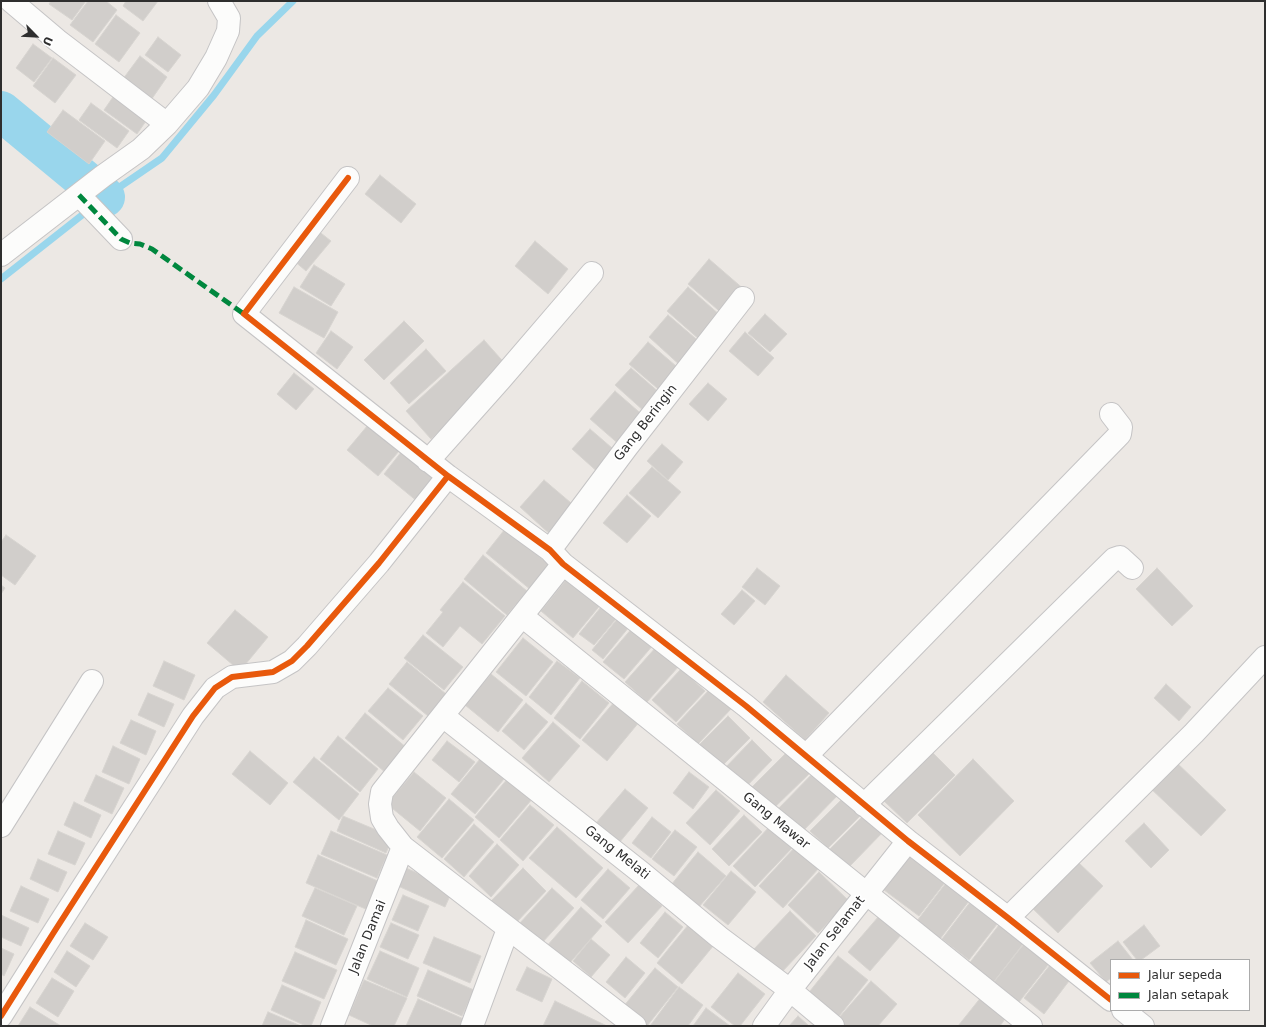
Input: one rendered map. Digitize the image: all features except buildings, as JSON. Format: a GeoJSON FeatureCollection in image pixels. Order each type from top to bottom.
{"type":"FeatureCollection","features":[{"type":"Feature","properties":{"kind":"street"},"geometry":{"type":"LineString","coordinates":[[11,1],[57,40],[167,124]]}},
{"type":"Feature","properties":{"kind":"street"},"geometry":{"type":"LineString","coordinates":[[1,255],[83,196],[103,176],[141,148],[167,124],[198,88],[216,58],[228,31],[229,18],[219,1]]}},
{"type":"Feature","properties":{"kind":"street"},"geometry":{"type":"LineString","coordinates":[[348,178],[244,314],[428,461],[556,557],[740,701],[908,841],[1110,999]]}},
{"type":"Feature","properties":{"kind":"street"},"geometry":{"type":"LineString","coordinates":[[83,196],[121,239]]}},
{"type":"Feature","properties":{"kind":"street"},"geometry":{"type":"LineString","coordinates":[[428,461],[501,380],[592,273]]}},
{"type":"Feature","properties":{"kind":"street","name":"Gang Beringin"},"geometry":{"type":"LineString","coordinates":[[634,1026],[403,847],[382,818],[380,804],[382,792],[522,616],[556,557],[627,447],[743,298]]}},
{"type":"Feature","properties":{"kind":"street"},"geometry":{"type":"LineString","coordinates":[[806,756],[1120,434],[1121,427],[1111,414]]}},
{"type":"Feature","properties":{"kind":"street"},"geometry":{"type":"LineString","coordinates":[[1,1016],[193,716],[215,688],[232,678],[273,672],[292,661],[307,646],[379,563],[448,476]]}},
{"type":"Feature","properties":{"kind":"street"},"geometry":{"type":"LineString","coordinates":[[864,805],[1114,558],[1120,557],[1132,568]]}},
{"type":"Feature","properties":{"kind":"street","name":"Gang Mawar"},"geometry":{"type":"LineString","coordinates":[[522,616],[1031,1026]]}},
{"type":"Feature","properties":{"kind":"street"},"geometry":{"type":"LineString","coordinates":[[1008,918],[1194,733],[1265,657]]}},
{"type":"Feature","properties":{"kind":"street"},"geometry":{"type":"LineString","coordinates":[[1,826],[92,681]]}},
{"type":"Feature","properties":{"kind":"street","name":"Gang Melati"},"geometry":{"type":"LineString","coordinates":[[443,716],[643,874],[719,937],[790,990],[833,1026]]}},
{"type":"Feature","properties":{"kind":"street","name":"Jalan Selamat"},"geometry":{"type":"LineString","coordinates":[[764,1026],[790,990],[908,841]]}},
{"type":"Feature","properties":{"kind":"street","name":"Jalan Damai"},"geometry":{"type":"LineString","coordinates":[[333,1026],[403,847]]}},
{"type":"Feature","properties":{"kind":"street"},"geometry":{"type":"LineString","coordinates":[[472,1026],[508,929]]}},
{"type":"Feature","properties":{"kind":"street"},"geometry":{"type":"LineString","coordinates":[[1124,1011],[1143,1026]]}},
{"type":"Feature","properties":{"kind":"waterway"},"geometry":{"type":"LineString","coordinates":[[1,279],[105,197],[162,158],[214,95],[257,36],[293,1]]}},
{"type":"Feature","properties":{"kind":"waterway"},"geometry":{"type":"LineString","coordinates":[[1,111],[105,197]]}},
{"type":"Feature","properties":{"kind":"marked path"},"geometry":{"type":"LineString","coordinates":[[79,195],[121,239],[152,249],[244,314]]}},
{"type":"Feature","properties":{"kind":"cycle path"},"geometry":{"type":"LineString","coordinates":[[348,178],[244,314],[448,476],[550,550],[563,564],[746,706],[908,841],[1110,999]]}},
{"type":"Feature","properties":{"kind":"cycle path"},"geometry":{"type":"LineString","coordinates":[[1,1016],[193,716],[215,688],[232,677],[273,672],[292,661],[307,646],[379,563],[448,476]]}}]}
